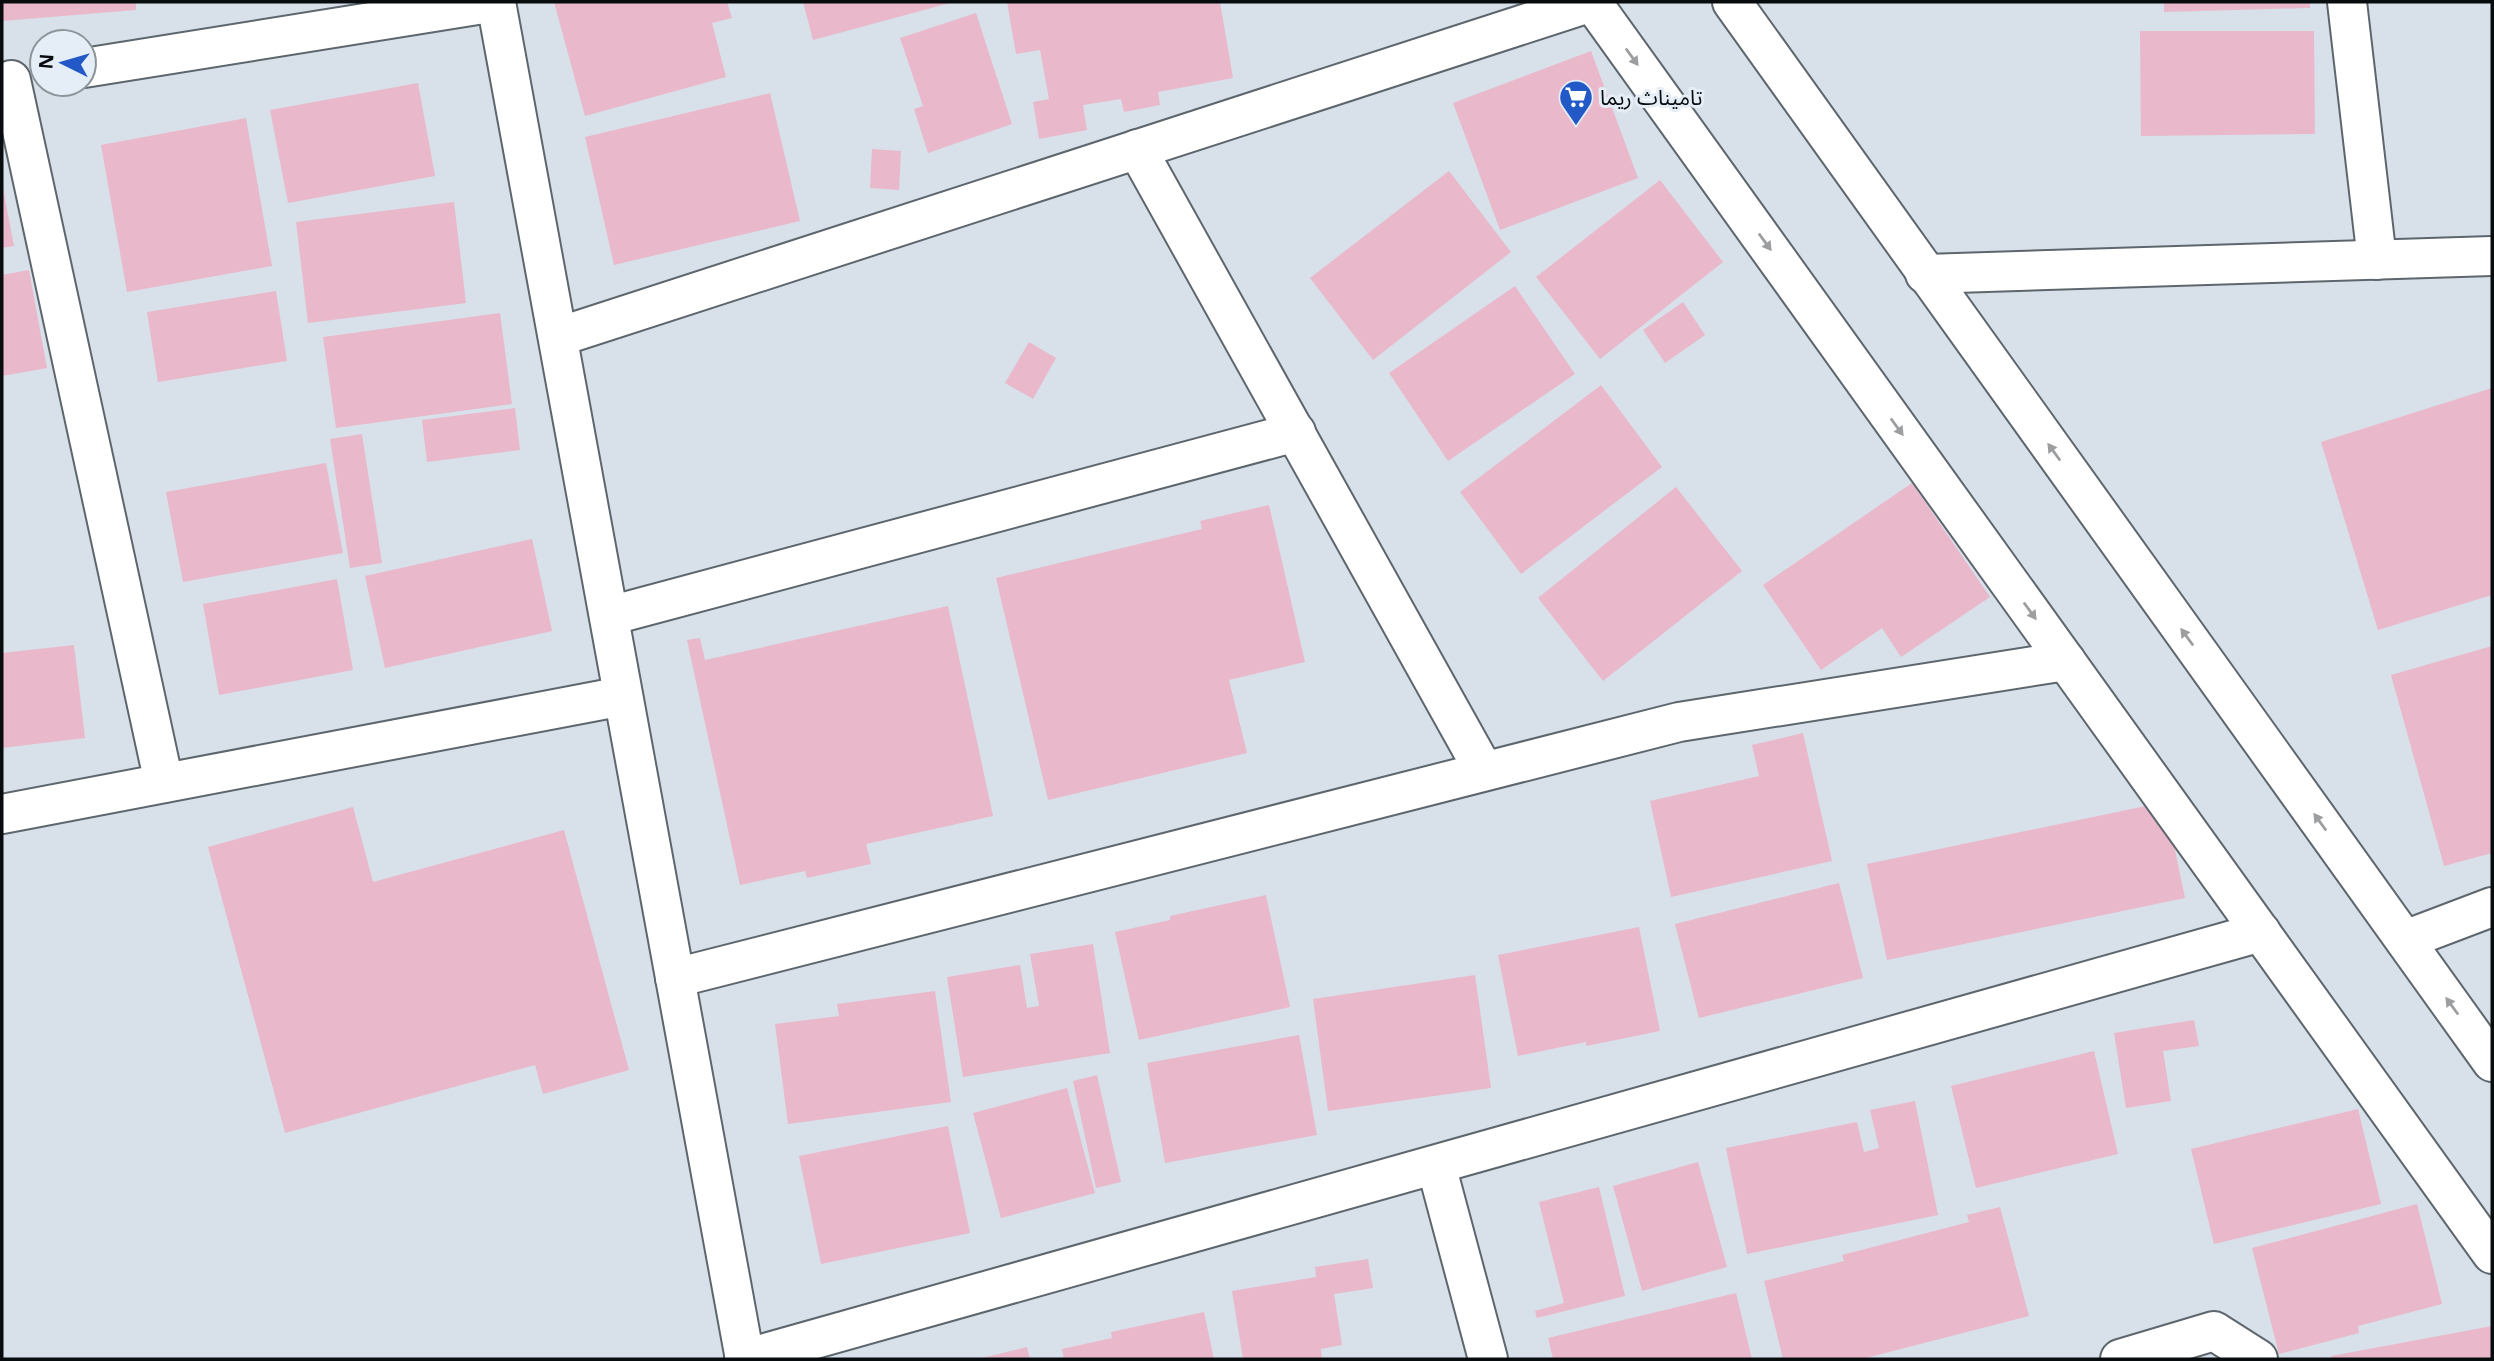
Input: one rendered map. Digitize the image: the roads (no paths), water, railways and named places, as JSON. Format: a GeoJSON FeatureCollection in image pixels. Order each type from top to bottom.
{"type":"FeatureCollection","features":[{"type":"Feature","properties":{"kind":"street"},"geometry":{"type":"LineString","coordinates":[[98,66],[496,2],[744,1359],[2261,932]]}},
{"type":"Feature","properties":{"kind":"street"},"geometry":{"type":"LineString","coordinates":[[558,337],[1592,2],[2492,1254]]}},
{"type":"Feature","properties":{"kind":"street"},"geometry":{"type":"LineString","coordinates":[[1732,2],[2492,1062]]}},
{"type":"Feature","properties":{"kind":"street"},"geometry":{"type":"LineString","coordinates":[[2347,2],[2377,260]]}},
{"type":"Feature","properties":{"kind":"street"},"geometry":{"type":"LineString","coordinates":[[18,79],[164,783]]}},
{"type":"Feature","properties":{"kind":"street"},"geometry":{"type":"LineString","coordinates":[[1137,149],[1484,771]]}},
{"type":"Feature","properties":{"kind":"street"},"geometry":{"type":"LineString","coordinates":[[1925,274],[2492,256]]}},
{"type":"Feature","properties":{"kind":"street"},"geometry":{"type":"LineString","coordinates":[[609,616],[1296,432]]}},
{"type":"Feature","properties":{"kind":"street"},"geometry":{"type":"LineString","coordinates":[[675,978],[1679,722],[2066,661]]}},
{"type":"Feature","properties":{"kind":"street"},"geometry":{"type":"LineString","coordinates":[[2,814],[623,696]]}},
{"type":"Feature","properties":{"kind":"street"},"geometry":{"type":"LineString","coordinates":[[2405,940],[2492,906]]}},
{"type":"Feature","properties":{"kind":"street"},"geometry":{"type":"LineString","coordinates":[[1436,1165],[1488,1359]]}},
{"type":"Feature","properties":{"kind":"street"},"geometry":{"type":"LineString","coordinates":[[2120,1359],[2214,1331],[2258,1359]]}},
{"type":"Feature","properties":{"kind":"place","name":"تاميناث ريما"},"geometry":{"type":"Point","coordinates":[1576,127]}}]}
